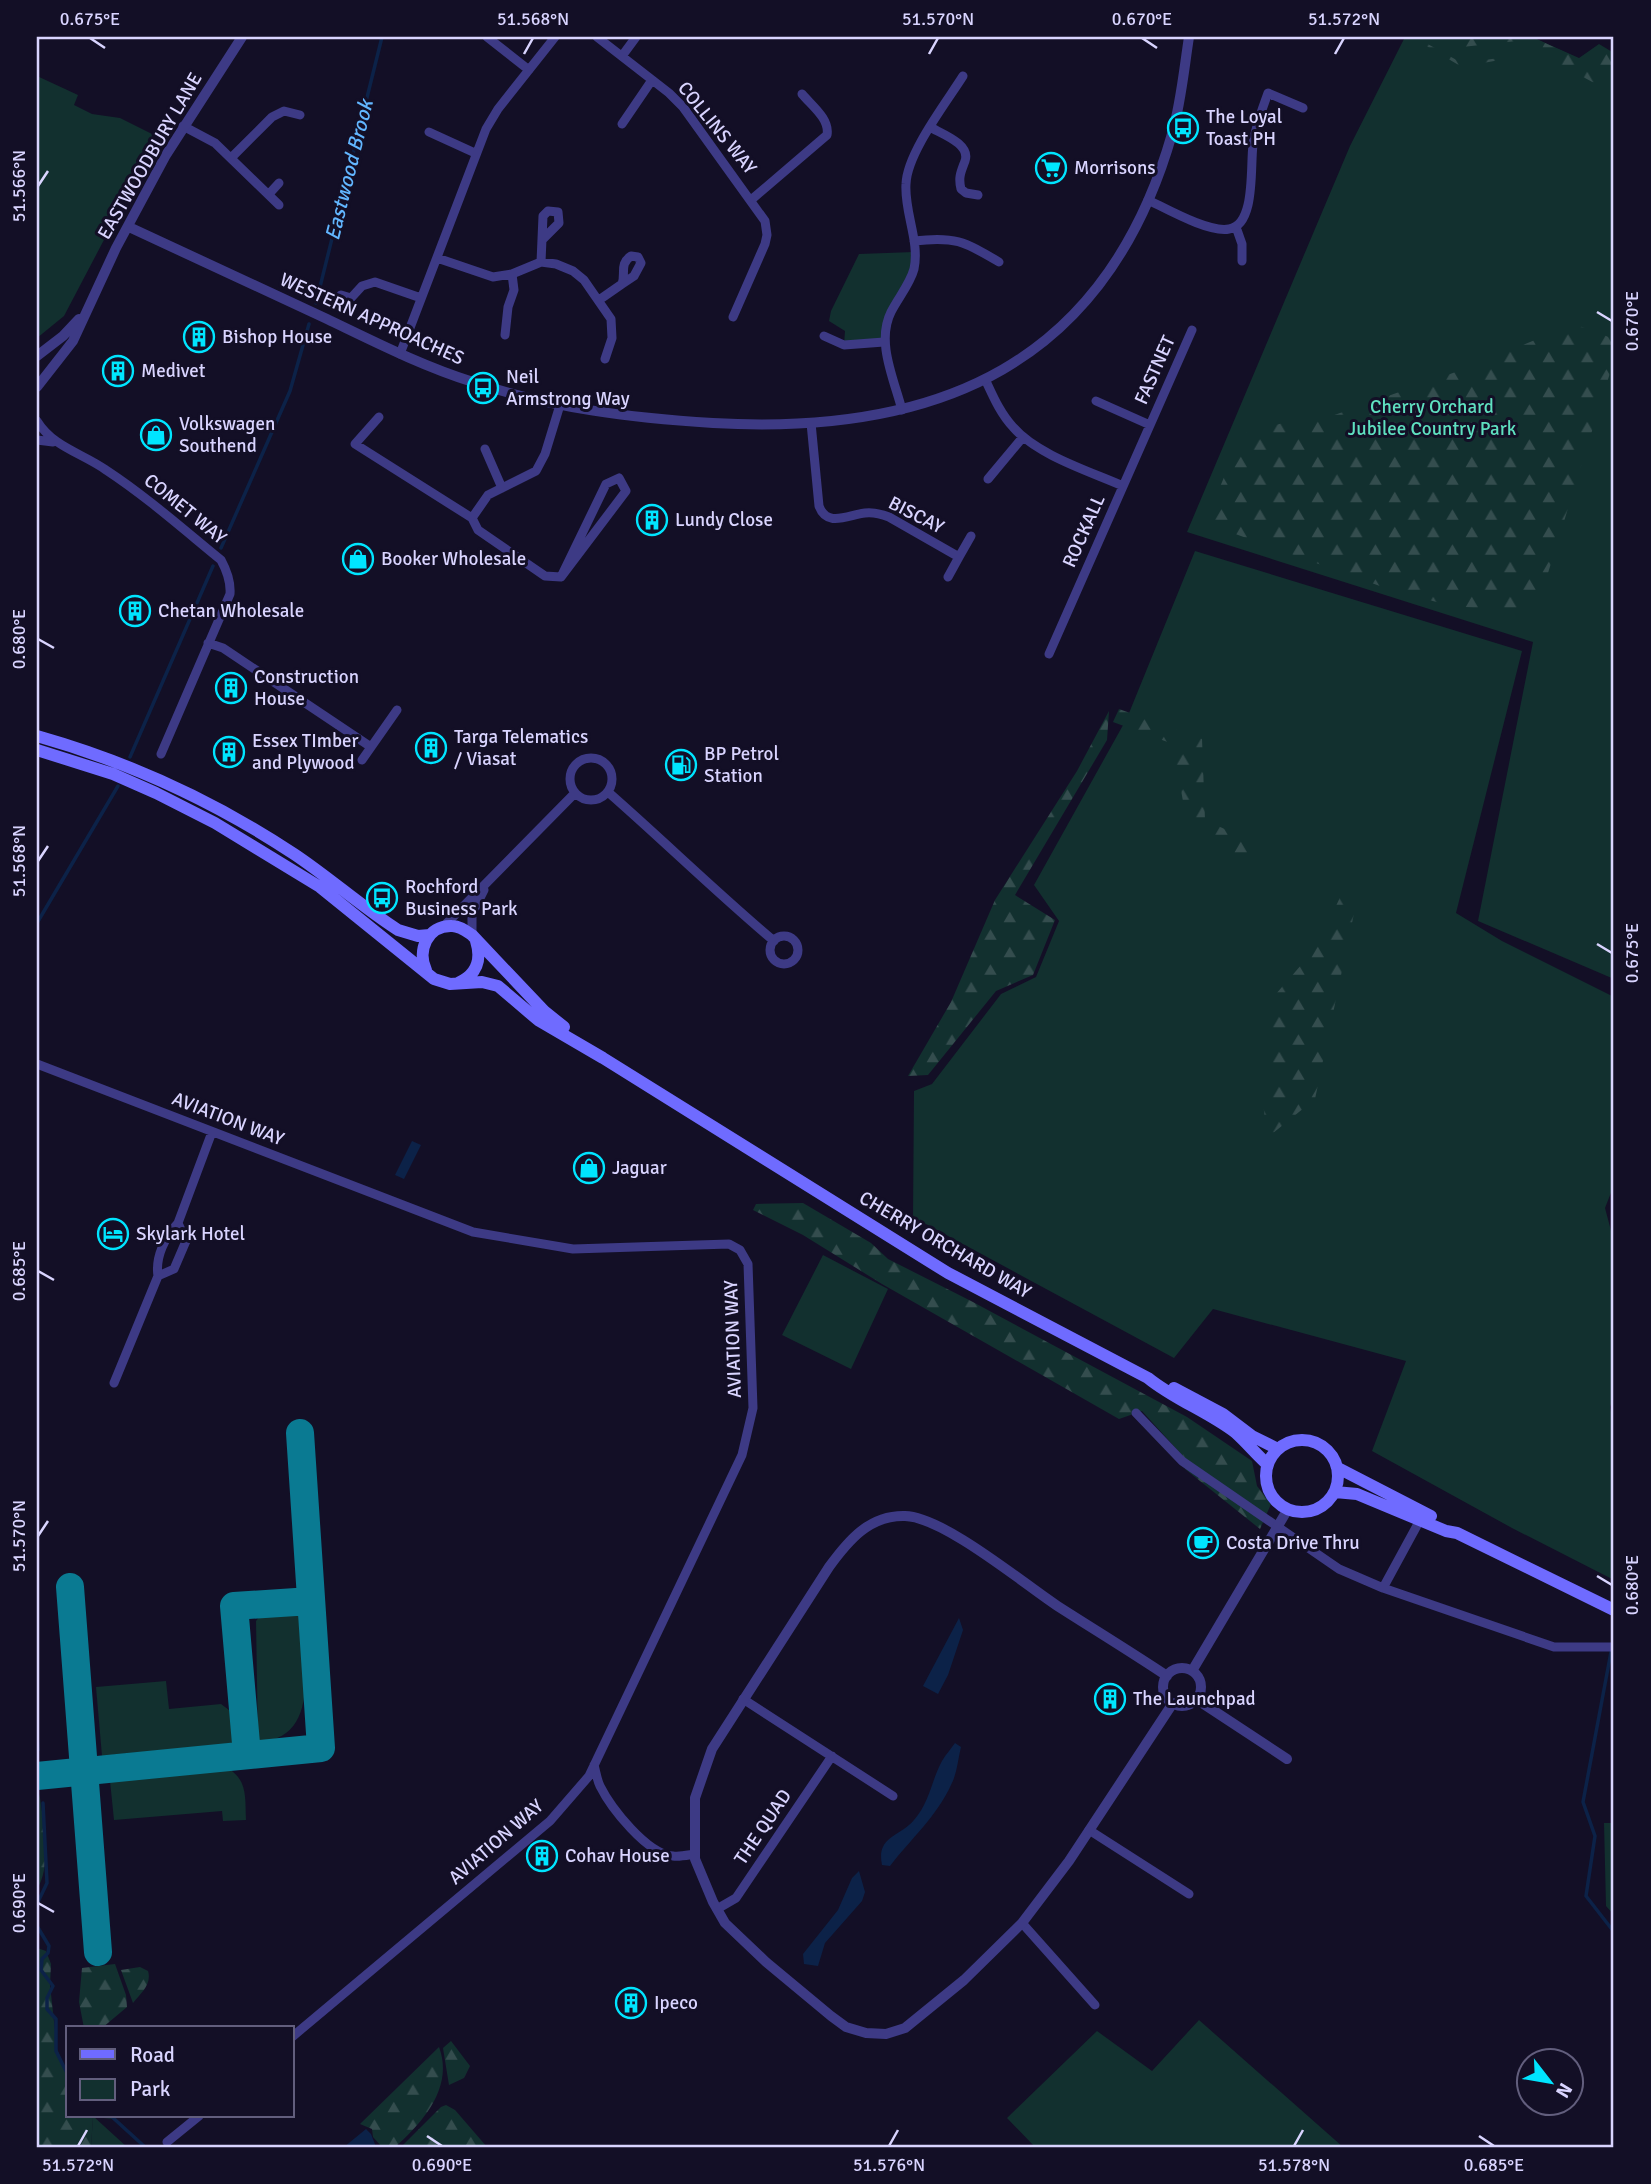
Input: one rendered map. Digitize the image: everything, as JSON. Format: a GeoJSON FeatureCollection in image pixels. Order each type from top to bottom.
{"type":"FeatureCollection","features":[{"type":"Feature","properties":{"kind":"main road"},"geometry":{"type":"LineString","coordinates":[[37,737],[107,758],[178,788],[227,813],[283,847],[398,930],[418,936],[430,935]]}},
{"type":"Feature","properties":{"kind":"main road","name":"CHERRY ORCHARD WAY"},"geometry":{"type":"LineString","coordinates":[[37,750],[113,774],[215,823],[320,887],[441,983],[482,982],[498,986],[538,1020],[948,1273],[1148,1378],[1161,1389],[1236,1434],[1267,1464]]}},
{"type":"Feature","properties":{"kind":"main road"},"geometry":{"type":"LineString","coordinates":[[428,973],[422,956],[425,941],[443,927],[460,927],[474,938],[480,952],[478,964],[469,978],[458,983]]}},
{"type":"Feature","properties":{"kind":"main road","name":"CHERRY ORCHARD WAY"},"geometry":{"type":"LineString","coordinates":[[474,938],[544,1011],[603,1058]]}},
{"type":"Feature","properties":{"kind":"main road"},"geometry":{"type":"LineString","coordinates":[[1148,1378],[1164,1383],[1223,1414],[1252,1436],[1278,1449]]}},
{"type":"Feature","properties":{"kind":"main road"},"geometry":{"type":"LineString","coordinates":[[1304,1439],[1326,1448],[1334,1457],[1338,1468],[1335,1492],[1328,1502],[1318,1509],[1306,1512],[1288,1509],[1273,1499],[1267,1488],[1267,1464],[1278,1449],[1293,1440],[1304,1439]]}},
{"type":"Feature","properties":{"kind":"main road"},"geometry":{"type":"LineString","coordinates":[[1338,1468],[1449,1525],[1457,1533]]}},
{"type":"Feature","properties":{"kind":"main road"},"geometry":{"type":"LineString","coordinates":[[1335,1492],[1357,1494],[1457,1533],[1614,1610]]}},
{"type":"Feature","properties":{"kind":"street","name":"EASTWOODBURY LANE"},"geometry":{"type":"LineString","coordinates":[[37,387],[73,341],[129,227],[183,127],[242,37]]}},
{"type":"Feature","properties":{"kind":"street"},"geometry":{"type":"LineString","coordinates":[[487,37],[529,70]]}},
{"type":"Feature","properties":{"kind":"street"},"geometry":{"type":"LineString","coordinates":[[400,354],[475,153],[491,118],[555,37]]}},
{"type":"Feature","properties":{"kind":"street","name":"COLLINS WAY"},"geometry":{"type":"LineString","coordinates":[[597,37],[683,107],[765,221],[766,235],[733,317]]}},
{"type":"Feature","properties":{"kind":"street"},"geometry":{"type":"LineString","coordinates":[[622,56],[636,37]]}},
{"type":"Feature","properties":{"kind":"street","name":"WESTERN APPROACHES"},"geometry":{"type":"LineString","coordinates":[[129,227],[400,354],[472,382],[560,405],[631,418],[732,424],[811,423],[867,418],[952,394],[985,379],[1046,342],[1074,314],[1112,266],[1148,200],[1173,130],[1189,37]]}},
{"type":"Feature","properties":{"kind":"street"},"geometry":{"type":"LineString","coordinates":[[902,410],[884,342],[887,321],[914,270],[914,241],[906,184],[912,160],[963,76]]}},
{"type":"Feature","properties":{"kind":"street","name":"COLLINS WAY"},"geometry":{"type":"LineString","coordinates":[[622,124],[652,80]]}},
{"type":"Feature","properties":{"kind":"street"},"geometry":{"type":"LineString","coordinates":[[1148,200],[1210,226],[1228,230],[1236,227],[1245,218],[1253,146],[1268,93],[1303,108]]}},
{"type":"Feature","properties":{"kind":"street","name":"COLLINS WAY"},"geometry":{"type":"LineString","coordinates":[[751,200],[827,135],[828,127],[825,121],[802,94]]}},
{"type":"Feature","properties":{"kind":"street"},"geometry":{"type":"LineString","coordinates":[[232,157],[272,117],[284,111],[300,115]]}},
{"type":"Feature","properties":{"kind":"street"},"geometry":{"type":"LineString","coordinates":[[183,127],[215,143],[279,205]]}},
{"type":"Feature","properties":{"kind":"street"},"geometry":{"type":"LineString","coordinates":[[930,127],[966,151],[966,158],[959,173],[961,189],[978,195]]}},
{"type":"Feature","properties":{"kind":"street"},"geometry":{"type":"LineString","coordinates":[[429,132],[475,153]]}},
{"type":"Feature","properties":{"kind":"street"},"geometry":{"type":"LineString","coordinates":[[269,194],[279,183]]}},
{"type":"Feature","properties":{"kind":"street"},"geometry":{"type":"LineString","coordinates":[[1236,227],[1242,244],[1242,261]]}},
{"type":"Feature","properties":{"kind":"street"},"geometry":{"type":"LineString","coordinates":[[914,241],[947,238],[959,241],[999,262]]}},
{"type":"Feature","properties":{"kind":"street"},"geometry":{"type":"LineString","coordinates":[[541,262],[542,240]]}},
{"type":"Feature","properties":{"kind":"street"},"geometry":{"type":"LineString","coordinates":[[437,258],[486,276],[512,274],[541,262],[556,264],[573,271],[584,280],[599,300],[613,326],[605,359]]}},
{"type":"Feature","properties":{"kind":"street"},"geometry":{"type":"LineString","coordinates":[[505,335],[508,307],[514,290],[512,274]]}},
{"type":"Feature","properties":{"kind":"street"},"geometry":{"type":"LineString","coordinates":[[341,295],[351,298],[362,286],[375,282],[421,298]]}},
{"type":"Feature","properties":{"kind":"street"},"geometry":{"type":"LineString","coordinates":[[599,300],[622,284]]}},
{"type":"Feature","properties":{"kind":"street","name":"EASTWOODBURY LANE"},"geometry":{"type":"LineString","coordinates":[[37,356],[74,325],[94,296]]}},
{"type":"Feature","properties":{"kind":"street","name":"FASTNET"},"geometry":{"type":"LineString","coordinates":[[1123,486],[1192,330]]}},
{"type":"Feature","properties":{"kind":"street"},"geometry":{"type":"LineString","coordinates":[[824,336],[844,345],[884,342]]}},
{"type":"Feature","properties":{"kind":"street","name":"ROCKALL"},"geometry":{"type":"LineString","coordinates":[[985,379],[1006,419],[1023,436],[1047,452],[1123,486],[1049,654]]}},
{"type":"Feature","properties":{"kind":"street","name":"FASTNET"},"geometry":{"type":"LineString","coordinates":[[1096,401],[1150,425]]}},
{"type":"Feature","properties":{"kind":"street"},"geometry":{"type":"LineString","coordinates":[[472,518],[488,495],[531,475],[542,463],[560,405]]}},
{"type":"Feature","properties":{"kind":"street"},"geometry":{"type":"LineString","coordinates":[[379,417],[355,444],[472,518],[478,530],[545,576],[561,577]]}},
{"type":"Feature","properties":{"kind":"street","name":"COMET WAY"},"geometry":{"type":"LineString","coordinates":[[37,421],[55,442],[105,469],[212,553],[220,560],[230,585],[230,594],[161,754]]}},
{"type":"Feature","properties":{"kind":"street","name":"BISCAY"},"geometry":{"type":"LineString","coordinates":[[811,423],[818,497],[823,515],[831,519],[868,512],[878,513],[959,557]]}},
{"type":"Feature","properties":{"kind":"street"},"geometry":{"type":"LineString","coordinates":[[988,479],[1023,436]]}},
{"type":"Feature","properties":{"kind":"street","name":"COMET WAY"},"geometry":{"type":"LineString","coordinates":[[37,440],[55,442]]}},
{"type":"Feature","properties":{"kind":"street"},"geometry":{"type":"LineString","coordinates":[[485,449],[502,488]]}},
{"type":"Feature","properties":{"kind":"street"},"geometry":{"type":"LineString","coordinates":[[619,478],[626,491],[561,577],[606,484],[619,478]]}},
{"type":"Feature","properties":{"kind":"street","name":"BISCAY"},"geometry":{"type":"LineString","coordinates":[[948,578],[971,536]]}},
{"type":"Feature","properties":{"kind":"street"},"geometry":{"type":"LineString","coordinates":[[208,643],[223,648],[371,747]]}},
{"type":"Feature","properties":{"kind":"street"},"geometry":{"type":"LineString","coordinates":[[362,760],[397,710]]}},
{"type":"Feature","properties":{"kind":"street"},"geometry":{"type":"LineString","coordinates":[[589,758],[601,760],[610,769],[612,780],[604,796],[586,800],[575,793],[571,774],[577,763],[589,758]]}},
{"type":"Feature","properties":{"kind":"street"},"geometry":{"type":"LineString","coordinates":[[608,792],[713,890],[774,941]]}},
{"type":"Feature","properties":{"kind":"street"},"geometry":{"type":"LineString","coordinates":[[443,927],[575,793]]}},
{"type":"Feature","properties":{"kind":"street"},"geometry":{"type":"LineString","coordinates":[[474,938],[472,914],[488,882]]}},
{"type":"Feature","properties":{"kind":"street","name":"AVIATION WAY"},"geometry":{"type":"LineString","coordinates":[[37,1064],[473,1232],[573,1249],[729,1244],[740,1250],[748,1264],[753,1408],[742,1455],[589,1776],[550,1821],[294,2035]]}},
{"type":"Feature","properties":{"kind":"street"},"geometry":{"type":"LineString","coordinates":[[114,1383],[158,1276],[156,1264],[169,1233],[178,1223],[212,1132]]}},
{"type":"Feature","properties":{"kind":"street"},"geometry":{"type":"LineString","coordinates":[[158,1276],[174,1269],[186,1241],[178,1223]]}},
{"type":"Feature","properties":{"kind":"street"},"geometry":{"type":"LineString","coordinates":[[1136,1413],[1182,1461],[1339,1569],[1383,1588],[1554,1647],[1614,1647]]}},
{"type":"Feature","properties":{"kind":"street"},"geometry":{"type":"LineString","coordinates":[[1192,1671],[1288,1509]]}},
{"type":"Feature","properties":{"kind":"street"},"geometry":{"type":"LineString","coordinates":[[1167,1676],[950,1532],[921,1519],[906,1516],[875,1522],[845,1544],[712,1749],[695,1798],[695,1854],[702,1878],[725,1923],[831,2016],[846,2026],[866,2033],[886,2034],[905,2028],[917,2021],[964,1980],[1022,1923],[1069,1861],[1173,1703]]}},
{"type":"Feature","properties":{"kind":"street"},"geometry":{"type":"LineString","coordinates":[[1383,1588],[1420,1520]]}},
{"type":"Feature","properties":{"kind":"street"},"geometry":{"type":"LineString","coordinates":[[1181,1668],[1192,1671],[1197,1675],[1201,1687],[1196,1699],[1185,1705],[1173,1703],[1163,1688],[1167,1676],[1181,1668]]}},
{"type":"Feature","properties":{"kind":"street"},"geometry":{"type":"LineString","coordinates":[[743,1699],[893,1796]]}},
{"type":"Feature","properties":{"kind":"street"},"geometry":{"type":"LineString","coordinates":[[1196,1699],[1287,1759]]}},
{"type":"Feature","properties":{"kind":"street","name":"THE QUAD"},"geometry":{"type":"LineString","coordinates":[[717,1909],[736,1898],[832,1756]]}},
{"type":"Feature","properties":{"kind":"street"},"geometry":{"type":"LineString","coordinates":[[594,1765],[599,1785],[606,1796],[630,1828],[648,1844],[674,1857],[695,1854]]}},
{"type":"Feature","properties":{"kind":"street"},"geometry":{"type":"LineString","coordinates":[[1089,1830],[1189,1894]]}},
{"type":"Feature","properties":{"kind":"street"},"geometry":{"type":"LineString","coordinates":[[1022,1923],[1095,2004]]}},
{"type":"Feature","properties":{"kind":"street"},"geometry":{"type":"LineString","coordinates":[[167,2142],[197,2118]]}},
{"type":"Feature","properties":{"kind":"green space","name":"Cherry Orchard Jubilee Country Park"},"geometry":{"type":"Polygon","coordinates":[[[1405,37],[1532,37],[1579,58],[1599,44],[1614,53],[1614,979],[1478,921],[1533,642],[1187,532],[1350,146],[1405,37]]]}},
{"type":"Feature","properties":{"kind":"green space"},"geometry":{"type":"Polygon","coordinates":[[[1411,37],[1462,63],[1510,58],[1462,67],[1411,37]]]}},
{"type":"Feature","properties":{"kind":"green space"},"geometry":{"type":"Polygon","coordinates":[[[1443,37],[1532,37],[1584,61],[1602,51],[1614,58],[1614,84],[1596,84],[1517,41],[1462,47],[1443,37]]]}},
{"type":"Feature","properties":{"kind":"green space"},"geometry":{"type":"Polygon","coordinates":[[[37,76],[78,95],[74,105],[92,114],[120,118],[158,137],[64,316],[37,338],[37,76]]]}},
{"type":"Feature","properties":{"kind":"green space"},"geometry":{"type":"Polygon","coordinates":[[[914,252],[915,261],[891,311],[884,342],[844,345],[845,331],[829,321],[831,311],[859,254],[914,252]]]}},
{"type":"Feature","properties":{"kind":"green space"},"geometry":{"type":"Polygon","coordinates":[[[1574,324],[1614,339],[1614,360],[1548,573],[1533,611],[1526,614],[1448,605],[1391,590],[1205,523],[1242,434],[1298,419],[1309,424],[1467,368],[1574,324]]]}},
{"type":"Feature","properties":{"kind":"green space"},"geometry":{"type":"Polygon","coordinates":[[[1195,551],[1522,651],[1456,913],[1502,941],[1614,997],[1614,1185],[1605,1208],[1614,1242],[1614,1396],[1610,1407],[1614,1426],[1614,1580],[1372,1451],[1406,1361],[1213,1309],[1174,1358],[913,1217],[914,1091],[932,1084],[1001,994],[1036,977],[1059,921],[1034,885],[1127,718],[1195,551]]]}},
{"type":"Feature","properties":{"kind":"green space"},"geometry":{"type":"Polygon","coordinates":[[[1119,709],[1202,739],[1205,820],[1255,843],[1247,859],[1208,843],[1188,830],[1173,744],[1113,722],[1119,709]]]}},
{"type":"Feature","properties":{"kind":"green space"},"geometry":{"type":"Polygon","coordinates":[[[1109,711],[1107,740],[1015,895],[1055,920],[1033,975],[996,991],[928,1075],[908,1076],[951,1002],[995,900],[1077,771],[1109,711]]]}},
{"type":"Feature","properties":{"kind":"green space"},"geometry":{"type":"Polygon","coordinates":[[[1345,887],[1356,904],[1315,1099],[1267,1138],[1263,1102],[1274,1056],[1268,1003],[1316,948],[1345,887]]]}},
{"type":"Feature","properties":{"kind":"green space"},"geometry":{"type":"Polygon","coordinates":[[[803,1203],[871,1243],[888,1259],[1187,1417],[1252,1461],[1257,1486],[1271,1504],[1260,1529],[1185,1469],[1183,1456],[1142,1411],[1119,1419],[882,1284],[803,1235],[753,1210],[756,1204],[803,1203]]]}},
{"type":"Feature","properties":{"kind":"green space"},"geometry":{"type":"Polygon","coordinates":[[[823,1255],[888,1289],[851,1369],[782,1335],[823,1255]]]}},
{"type":"Feature","properties":{"kind":"green space"},"geometry":{"type":"Polygon","coordinates":[[[293,1608],[300,1615],[304,1653],[301,1712],[292,1727],[279,1737],[258,1742],[256,1621],[264,1611],[293,1608]]]}},
{"type":"Feature","properties":{"kind":"green space"},"geometry":{"type":"Polygon","coordinates":[[[166,1681],[169,1709],[221,1704],[237,1716],[238,1738],[235,1743],[102,1756],[96,1687],[166,1681]]]}},
{"type":"Feature","properties":{"kind":"green space"},"geometry":{"type":"Polygon","coordinates":[[[229,1769],[240,1779],[242,1785],[246,1820],[223,1821],[222,1811],[114,1820],[110,1781],[229,1769]]]}},
{"type":"Feature","properties":{"kind":"green space"},"geometry":{"type":"Polygon","coordinates":[[[37,1794],[40,1798],[46,1856],[37,1890],[37,1794]]]}},
{"type":"Feature","properties":{"kind":"green space"},"geometry":{"type":"Polygon","coordinates":[[[1604,1823],[1614,1823],[1614,1915],[1606,1906],[1604,1823]]]}},
{"type":"Feature","properties":{"kind":"green space"},"geometry":{"type":"Polygon","coordinates":[[[37,1948],[46,1951],[51,1964],[50,1985],[57,2049],[66,2070],[66,2118],[93,2118],[91,2147],[37,2147],[37,1948]]]}},
{"type":"Feature","properties":{"kind":"green space"},"geometry":{"type":"Polygon","coordinates":[[[115,1964],[126,1995],[127,2007],[104,2026],[84,2026],[79,2002],[82,1968],[115,1964]]]}},
{"type":"Feature","properties":{"kind":"green space"},"geometry":{"type":"Polygon","coordinates":[[[140,1967],[148,1971],[149,1976],[145,1988],[133,2003],[121,1970],[140,1967]]]}},
{"type":"Feature","properties":{"kind":"green space"},"geometry":{"type":"Polygon","coordinates":[[[1199,2020],[1343,2147],[1035,2147],[1007,2118],[1097,2031],[1152,2071],[1199,2020]]]}},
{"type":"Feature","properties":{"kind":"green space"},"geometry":{"type":"Polygon","coordinates":[[[451,2041],[470,2066],[464,2078],[449,2085],[443,2048],[451,2041]]]}},
{"type":"Feature","properties":{"kind":"green space"},"geometry":{"type":"Polygon","coordinates":[[[439,2047],[443,2062],[442,2076],[433,2103],[416,2126],[395,2147],[382,2147],[373,2137],[372,2129],[360,2124],[439,2047]]]}},
{"type":"Feature","properties":{"kind":"green space"},"geometry":{"type":"Polygon","coordinates":[[[446,2105],[455,2110],[487,2147],[401,2147],[441,2107],[446,2105]]]}},
{"type":"Feature","properties":{"kind":"green space"},"geometry":{"type":"Polygon","coordinates":[[[93,2118],[95,2118],[127,2147],[91,2147],[93,2118]]]}},
{"type":"Feature","properties":{"kind":"water"},"geometry":{"type":"Polygon","coordinates":[[[412,1141],[421,1145],[404,1179],[395,1175],[412,1141]]]}},
{"type":"Feature","properties":{"kind":"water"},"geometry":{"type":"Polygon","coordinates":[[[959,1618],[963,1630],[948,1675],[938,1694],[923,1686],[959,1618]]]}},
{"type":"Feature","properties":{"kind":"water"},"geometry":{"type":"Polygon","coordinates":[[[955,1743],[961,1747],[955,1776],[945,1796],[890,1866],[882,1865],[882,1848],[919,1813],[942,1761],[955,1743]]]}},
{"type":"Feature","properties":{"kind":"water"},"geometry":{"type":"Polygon","coordinates":[[[859,1871],[865,1892],[862,1901],[825,1943],[818,1966],[804,1964],[803,1954],[838,1910],[852,1878],[859,1871]]]}},
{"type":"Feature","properties":{"kind":"water"},"geometry":{"type":"Polygon","coordinates":[[[366,2129],[376,2147],[344,2147],[366,2129]]]}},
{"type":"Feature","properties":{"kind":"waterway","name":"Eastwood Brook"},"geometry":{"type":"LineString","coordinates":[[316,303],[382,37]]}},
{"type":"Feature","properties":{"kind":"waterway","name":"Eastwood Brook"},"geometry":{"type":"LineString","coordinates":[[221,548],[290,391],[309,324]]}},
{"type":"Feature","properties":{"kind":"waterway","name":"Eastwood Brook"},"geometry":{"type":"LineString","coordinates":[[130,757],[213,566]]}},
{"type":"Feature","properties":{"kind":"waterway","name":"Eastwood Brook"},"geometry":{"type":"LineString","coordinates":[[37,923],[118,786]]}},
{"type":"Feature","properties":{"kind":"waterway"},"geometry":{"type":"LineString","coordinates":[[1611,1652],[1583,1802],[1595,1836],[1586,1896],[1614,1932]]}},
{"type":"Feature","properties":{"kind":"waterway","name":"Eastwood Brook"},"geometry":{"type":"LineString","coordinates":[[37,1736],[38,1750]]}},
{"type":"Feature","properties":{"kind":"waterway","name":"Eastwood Brook"},"geometry":{"type":"LineString","coordinates":[[37,1904],[47,1883],[43,1803]]}},
{"type":"Feature","properties":{"kind":"waterway","name":"Eastwood Brook"},"geometry":{"type":"LineString","coordinates":[[37,1926],[49,1946],[48,1953],[42,1959],[41,1970],[53,1986],[47,1998],[47,2009],[56,2019],[56,2051],[66,2071]]}},
{"type":"Feature","properties":{"kind":"waterway","name":"Eastwood Brook"},"geometry":{"type":"LineString","coordinates":[[113,2118],[145,2147]]}},
{"type":"Feature","properties":{"kind":"taxiway"},"geometry":{"type":"LineString","coordinates":[[37,1776],[321,1748],[300,1433]]}},
{"type":"Feature","properties":{"kind":"taxiway"},"geometry":{"type":"LineString","coordinates":[[70,1587],[98,1952]]}},
{"type":"Feature","properties":{"kind":"taxiway"},"geometry":{"type":"LineString","coordinates":[[247,1755],[234,1606],[311,1601]]}},
{"type":"Feature","properties":{"kind":"place","name":"The Loyal Toast PH"},"geometry":{"type":"Point","coordinates":[1183,128]}},
{"type":"Feature","properties":{"kind":"place","name":"Morrisons"},"geometry":{"type":"Point","coordinates":[1051,168]}},
{"type":"Feature","properties":{"kind":"place","name":"Bishop House"},"geometry":{"type":"Point","coordinates":[199,337]}},
{"type":"Feature","properties":{"kind":"place","name":"Medivet"},"geometry":{"type":"Point","coordinates":[118,371]}},
{"type":"Feature","properties":{"kind":"place","name":"Neil Armstrong Way"},"geometry":{"type":"Point","coordinates":[483,388]}},
{"type":"Feature","properties":{"kind":"place","name":"Volkswagen Southend"},"geometry":{"type":"Point","coordinates":[156,435]}},
{"type":"Feature","properties":{"kind":"place","name":"Lundy Close"},"geometry":{"type":"Point","coordinates":[652,520]}},
{"type":"Feature","properties":{"kind":"place","name":"Booker Wholesale"},"geometry":{"type":"Point","coordinates":[358,559]}},
{"type":"Feature","properties":{"kind":"place","name":"Chetan Wholesale"},"geometry":{"type":"Point","coordinates":[135,611]}},
{"type":"Feature","properties":{"kind":"place","name":"Construction House"},"geometry":{"type":"Point","coordinates":[231,688]}},
{"type":"Feature","properties":{"kind":"place","name":"Targa Telematics / Viasat"},"geometry":{"type":"Point","coordinates":[431,748]}},
{"type":"Feature","properties":{"kind":"place","name":"Essex TImber and Plywood"},"geometry":{"type":"Point","coordinates":[229,752]}},
{"type":"Feature","properties":{"kind":"place","name":"BP Petrol Station"},"geometry":{"type":"Point","coordinates":[681,765]}},
{"type":"Feature","properties":{"kind":"place","name":"Rochford Business Park"},"geometry":{"type":"Point","coordinates":[382,898]}},
{"type":"Feature","properties":{"kind":"place","name":"Jaguar"},"geometry":{"type":"Point","coordinates":[589,1168]}},
{"type":"Feature","properties":{"kind":"place","name":"Skylark Hotel"},"geometry":{"type":"Point","coordinates":[113,1234]}},
{"type":"Feature","properties":{"kind":"place","name":"Costa Drive Thru"},"geometry":{"type":"Point","coordinates":[1203,1543]}},
{"type":"Feature","properties":{"kind":"place","name":"The Launchpad"},"geometry":{"type":"Point","coordinates":[1110,1699]}},
{"type":"Feature","properties":{"kind":"place","name":"Cohav House"},"geometry":{"type":"Point","coordinates":[542,1856]}},
{"type":"Feature","properties":{"kind":"place","name":"Ipeco"},"geometry":{"type":"Point","coordinates":[631,2003]}}]}
